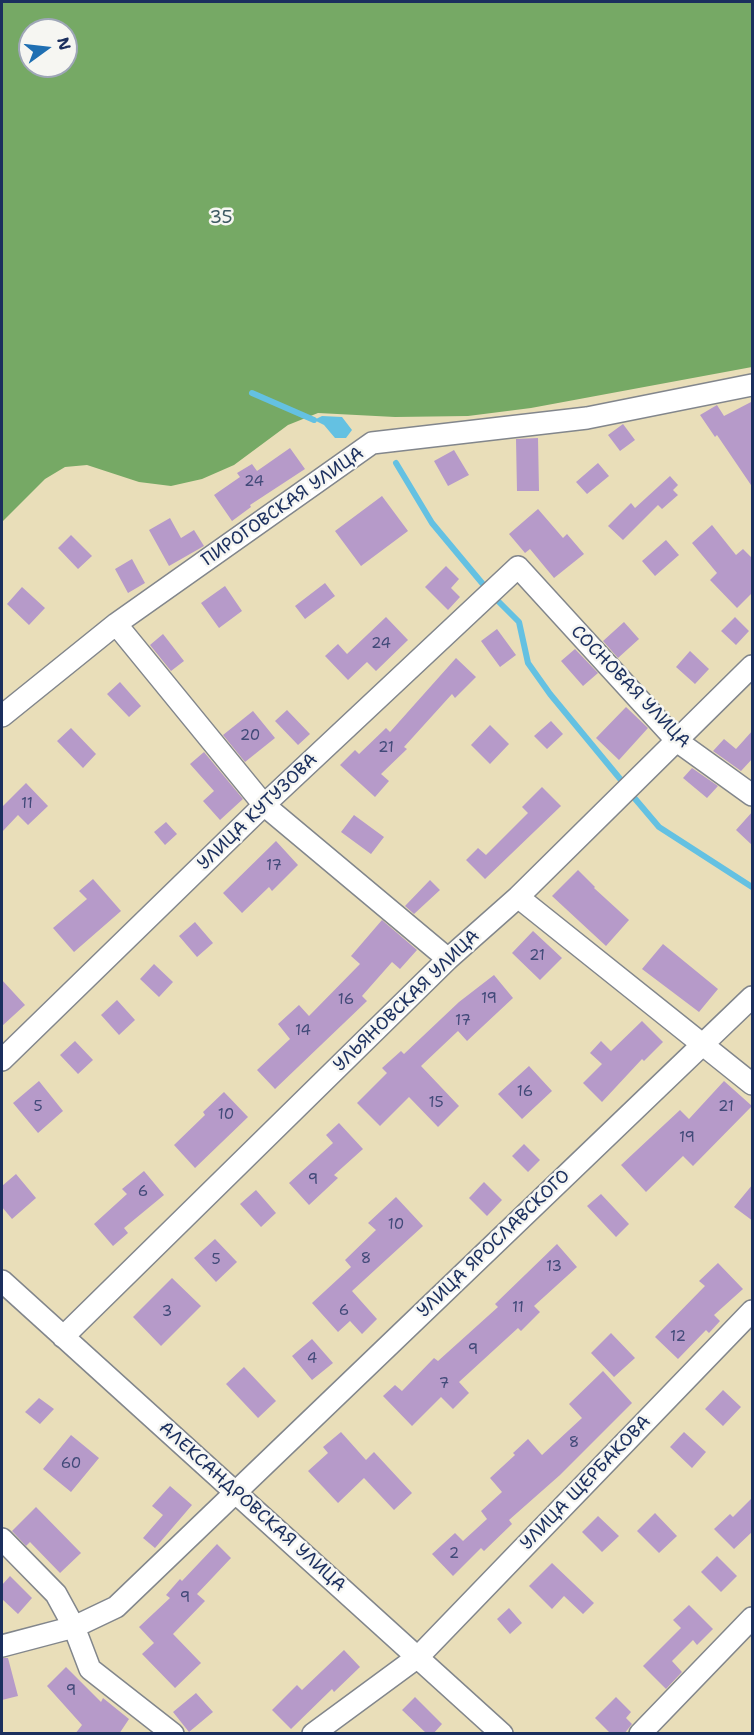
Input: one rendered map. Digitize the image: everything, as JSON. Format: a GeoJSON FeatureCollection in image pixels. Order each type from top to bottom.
{"type":"FeatureCollection","features":[{"type":"Feature","properties":{"kind":"street","name":"ПИРОГОВСКАЯ УЛИЦА"},"geometry":{"type":"LineString","coordinates":[[2,716],[116,624],[372,443],[587,418],[753,386]]}},
{"type":"Feature","properties":{"kind":"street","name":"СОСНОВАЯ УЛИЦА"},"geometry":{"type":"LineString","coordinates":[[518,567],[677,741],[753,795]]}},
{"type":"Feature","properties":{"kind":"street","name":"УЛИЦА КУТУЗОВА"},"geometry":{"type":"LineString","coordinates":[[2,1060],[264,805],[518,567]]}},
{"type":"Feature","properties":{"kind":"street"},"geometry":{"type":"LineString","coordinates":[[116,624],[264,805],[448,959]]}},
{"type":"Feature","properties":{"kind":"street","name":"УЛЬЯНОВСКАЯ УЛИЦА"},"geometry":{"type":"LineString","coordinates":[[63,1336],[448,959],[518,897],[753,666]]}},
{"type":"Feature","properties":{"kind":"street"},"geometry":{"type":"LineString","coordinates":[[518,897],[753,1084]]}},
{"type":"Feature","properties":{"kind":"street","name":"УЛИЦА ЯРОСЛАВСКОГО"},"geometry":{"type":"LineString","coordinates":[[2,1646],[74,1627],[117,1607],[235,1491],[753,997]]}},
{"type":"Feature","properties":{"kind":"street","name":"АЛЕКСАНДРОВСКАЯ УЛИЦА"},"geometry":{"type":"LineString","coordinates":[[2,1281],[419,1656],[502,1734]]}},
{"type":"Feature","properties":{"kind":"street","name":"УЛИЦА ЩЕРБАКОВА"},"geometry":{"type":"LineString","coordinates":[[313,1734],[419,1656],[753,1311]]}},
{"type":"Feature","properties":{"kind":"street"},"geometry":{"type":"LineString","coordinates":[[2,1539],[56,1594],[74,1627],[90,1669],[173,1734]]}},
{"type":"Feature","properties":{"kind":"street"},"geometry":{"type":"LineString","coordinates":[[640,1734],[753,1618]]}},
{"type":"Feature","properties":{"kind":"green space","name":"35"},"geometry":{"type":"Polygon","coordinates":[[[2,2],[752,2],[752,367],[531,408],[468,416],[395,417],[318,413],[288,425],[234,465],[202,479],[171,486],[139,482],[87,465],[65,467],[45,479],[2,522],[2,2]]]}},
{"type":"Feature","properties":{"kind":"water"},"geometry":{"type":"Polygon","coordinates":[[[322,416],[342,417],[352,430],[346,438],[335,438],[324,425],[314,420],[322,416]]]}},
{"type":"Feature","properties":{"kind":"building"},"geometry":{"type":"Polygon","coordinates":[[[753,401],[753,488],[717,435],[715,437],[700,415],[717,405],[724,416],[753,401]]]}},
{"type":"Feature","properties":{"kind":"building"},"geometry":{"type":"Polygon","coordinates":[[[623,424],[635,440],[620,451],[608,435],[623,424]]]}},
{"type":"Feature","properties":{"kind":"building"},"geometry":{"type":"Polygon","coordinates":[[[538,438],[539,491],[517,491],[516,439],[538,438]]]}},
{"type":"Feature","properties":{"kind":"building"},"geometry":{"type":"Polygon","coordinates":[[[290,448],[305,469],[250,505],[251,507],[232,521],[214,495],[240,477],[237,473],[252,464],[257,471],[290,448]]]}},
{"type":"Feature","properties":{"kind":"building"},"geometry":{"type":"Polygon","coordinates":[[[454,450],[469,475],[448,486],[434,461],[454,450]]]}},
{"type":"Feature","properties":{"kind":"building"},"geometry":{"type":"Polygon","coordinates":[[[598,463],[609,476],[587,494],[576,482],[598,463]]]}},
{"type":"Feature","properties":{"kind":"building"},"geometry":{"type":"Polygon","coordinates":[[[670,476],[678,485],[673,490],[678,495],[662,509],[658,505],[623,540],[608,526],[631,503],[635,508],[670,476]]]}},
{"type":"Feature","properties":{"kind":"building"},"geometry":{"type":"Polygon","coordinates":[[[382,496],[408,531],[361,566],[335,531],[382,496]]]}},
{"type":"Feature","properties":{"kind":"building"},"geometry":{"type":"Polygon","coordinates":[[[538,509],[563,538],[567,534],[584,554],[554,578],[530,549],[525,553],[509,534],[538,509]]]}},
{"type":"Feature","properties":{"kind":"building"},"geometry":{"type":"Polygon","coordinates":[[[170,518],[181,538],[194,530],[204,546],[169,566],[149,530],[170,518]]]}},
{"type":"Feature","properties":{"kind":"building"},"geometry":{"type":"Polygon","coordinates":[[[712,525],[736,555],[743,549],[753,559],[753,592],[737,608],[710,580],[717,573],[692,543],[712,525]]]}},
{"type":"Feature","properties":{"kind":"building"},"geometry":{"type":"Polygon","coordinates":[[[71,535],[92,556],[78,569],[58,548],[71,535]]]}},
{"type":"Feature","properties":{"kind":"building"},"geometry":{"type":"Polygon","coordinates":[[[666,540],[679,555],[655,576],[642,561],[666,540]]]}},
{"type":"Feature","properties":{"kind":"building"},"geometry":{"type":"Polygon","coordinates":[[[132,559],[145,583],[128,593],[115,569],[132,559]]]}},
{"type":"Feature","properties":{"kind":"building"},"geometry":{"type":"Polygon","coordinates":[[[446,566],[459,579],[451,588],[460,597],[448,610],[425,587],[446,566]]]}},
{"type":"Feature","properties":{"kind":"building"},"geometry":{"type":"Polygon","coordinates":[[[325,583],[335,596],[305,619],[295,606],[325,583]]]}},
{"type":"Feature","properties":{"kind":"building"},"geometry":{"type":"Polygon","coordinates":[[[225,586],[242,611],[219,628],[201,603],[225,586]]]}},
{"type":"Feature","properties":{"kind":"building"},"geometry":{"type":"Polygon","coordinates":[[[22,587],[45,608],[29,625],[7,604],[22,587]]]}},
{"type":"Feature","properties":{"kind":"building"},"geometry":{"type":"Polygon","coordinates":[[[386,617],[408,640],[376,671],[367,662],[348,680],[325,656],[338,644],[347,654],[386,617]]]}},
{"type":"Feature","properties":{"kind":"building"},"geometry":{"type":"Polygon","coordinates":[[[735,617],[749,631],[736,645],[721,631],[735,617]]]}},
{"type":"Feature","properties":{"kind":"building"},"geometry":{"type":"Polygon","coordinates":[[[624,622],[639,639],[618,658],[603,641],[624,622]]]}},
{"type":"Feature","properties":{"kind":"building"},"geometry":{"type":"Polygon","coordinates":[[[497,629],[516,655],[500,667],[481,641],[497,629]]]}},
{"type":"Feature","properties":{"kind":"building"},"geometry":{"type":"Polygon","coordinates":[[[163,634],[184,661],[171,671],[150,645],[163,634]]]}},
{"type":"Feature","properties":{"kind":"building"},"geometry":{"type":"Polygon","coordinates":[[[575,649],[598,673],[583,686],[561,661],[575,649]]]}},
{"type":"Feature","properties":{"kind":"building"},"geometry":{"type":"Polygon","coordinates":[[[690,651],[709,669],[695,684],[676,667],[690,651]]]}},
{"type":"Feature","properties":{"kind":"building"},"geometry":{"type":"Polygon","coordinates":[[[456,658],[476,677],[455,698],[452,694],[404,747],[407,749],[381,774],[389,781],[375,797],[340,765],[355,750],[359,754],[386,728],[390,732],[456,658]]]}},
{"type":"Feature","properties":{"kind":"building"},"geometry":{"type":"Polygon","coordinates":[[[120,682],[141,706],[129,717],[107,694],[120,682]]]}},
{"type":"Feature","properties":{"kind":"building"},"geometry":{"type":"Polygon","coordinates":[[[626,707],[648,728],[619,760],[596,738],[626,707]]]}},
{"type":"Feature","properties":{"kind":"building"},"geometry":{"type":"Polygon","coordinates":[[[287,710],[310,734],[298,745],[275,721],[287,710]]]}},
{"type":"Feature","properties":{"kind":"building"},"geometry":{"type":"Polygon","coordinates":[[[253,711],[275,738],[245,762],[223,735],[253,711]]]}},
{"type":"Feature","properties":{"kind":"building"},"geometry":{"type":"Polygon","coordinates":[[[551,721],[563,734],[547,749],[534,736],[551,721]]]}},
{"type":"Feature","properties":{"kind":"building"},"geometry":{"type":"Polygon","coordinates":[[[490,725],[509,744],[490,764],[471,745],[490,725]]]}},
{"type":"Feature","properties":{"kind":"building"},"geometry":{"type":"Polygon","coordinates":[[[71,728],[96,754],[83,768],[57,741],[71,728]]]}},
{"type":"Feature","properties":{"kind":"building"},"geometry":{"type":"Polygon","coordinates":[[[753,730],[753,758],[741,771],[713,751],[724,739],[736,749],[753,730]]]}},
{"type":"Feature","properties":{"kind":"building"},"geometry":{"type":"Polygon","coordinates":[[[204,752],[243,799],[220,820],[203,801],[214,791],[190,764],[204,752]]]}},
{"type":"Feature","properties":{"kind":"building"},"geometry":{"type":"Polygon","coordinates":[[[692,768],[718,786],[707,798],[683,778],[692,768]]]}},
{"type":"Feature","properties":{"kind":"building"},"geometry":{"type":"Polygon","coordinates":[[[26,783],[48,806],[28,825],[18,815],[2,832],[2,807],[26,783]]]}},
{"type":"Feature","properties":{"kind":"building"},"geometry":{"type":"Polygon","coordinates":[[[542,787],[561,806],[485,879],[466,860],[478,848],[486,855],[528,813],[522,807],[542,787]]]}},
{"type":"Feature","properties":{"kind":"building"},"geometry":{"type":"Polygon","coordinates":[[[753,811],[753,846],[736,830],[753,811]]]}},
{"type":"Feature","properties":{"kind":"building"},"geometry":{"type":"Polygon","coordinates":[[[354,815],[384,837],[371,854],[341,832],[354,815]]]}},
{"type":"Feature","properties":{"kind":"building"},"geometry":{"type":"Polygon","coordinates":[[[166,822],[177,834],[165,845],[154,832],[166,822]]]}},
{"type":"Feature","properties":{"kind":"building"},"geometry":{"type":"Polygon","coordinates":[[[276,841],[298,865],[272,891],[269,887],[242,913],[223,893],[276,841]]]}},
{"type":"Feature","properties":{"kind":"building"},"geometry":{"type":"Polygon","coordinates":[[[578,870],[629,920],[606,946],[552,896],[578,870]]]}},
{"type":"Feature","properties":{"kind":"building"},"geometry":{"type":"Polygon","coordinates":[[[93,879],[121,911],[74,952],[53,928],[87,899],[79,891],[93,879]]]}},
{"type":"Feature","properties":{"kind":"building"},"geometry":{"type":"Polygon","coordinates":[[[430,880],[440,890],[414,914],[405,906],[430,880]]]}},
{"type":"Feature","properties":{"kind":"building"},"geometry":{"type":"Polygon","coordinates":[[[382,920],[417,950],[400,969],[392,962],[362,996],[367,1001],[275,1089],[257,1070],[290,1039],[278,1024],[299,1005],[309,1016],[360,964],[351,956],[382,920]]]}},
{"type":"Feature","properties":{"kind":"building"},"geometry":{"type":"Polygon","coordinates":[[[195,922],[213,943],[197,957],[179,936],[195,922]]]}},
{"type":"Feature","properties":{"kind":"building"},"geometry":{"type":"Polygon","coordinates":[[[533,931],[562,958],[540,980],[512,953],[533,931]]]}},
{"type":"Feature","properties":{"kind":"building"},"geometry":{"type":"Polygon","coordinates":[[[663,944],[718,989],[699,1012],[642,969],[663,944]]]}},
{"type":"Feature","properties":{"kind":"building"},"geometry":{"type":"Polygon","coordinates":[[[154,964],[173,982],[159,997],[140,979],[154,964]]]}},
{"type":"Feature","properties":{"kind":"building"},"geometry":{"type":"Polygon","coordinates":[[[494,975],[513,998],[467,1041],[458,1031],[421,1066],[459,1106],[438,1127],[409,1097],[380,1126],[357,1103],[387,1073],[382,1068],[401,1051],[404,1054],[459,1002],[494,975]]]}},
{"type":"Feature","properties":{"kind":"building"},"geometry":{"type":"Polygon","coordinates":[[[2,980],[25,1005],[2,1026],[2,980]]]}},
{"type":"Feature","properties":{"kind":"building"},"geometry":{"type":"Polygon","coordinates":[[[117,1000],[135,1020],[119,1035],[101,1015],[117,1000]]]}},
{"type":"Feature","properties":{"kind":"building"},"geometry":{"type":"Polygon","coordinates":[[[642,1021],[663,1042],[644,1061],[642,1059],[602,1102],[583,1083],[602,1064],[590,1053],[601,1041],[611,1051],[642,1021]]]}},
{"type":"Feature","properties":{"kind":"building"},"geometry":{"type":"Polygon","coordinates":[[[75,1041],[93,1060],[78,1074],[60,1055],[75,1041]]]}},
{"type":"Feature","properties":{"kind":"building"},"geometry":{"type":"Polygon","coordinates":[[[529,1066],[552,1091],[522,1119],[498,1094],[529,1066]]]}},
{"type":"Feature","properties":{"kind":"building"},"geometry":{"type":"Polygon","coordinates":[[[39,1081],[63,1111],[38,1133],[13,1103],[39,1081]]]}},
{"type":"Feature","properties":{"kind":"building"},"geometry":{"type":"Polygon","coordinates":[[[724,1081],[752,1106],[693,1166],[683,1156],[646,1192],[621,1165],[680,1110],[689,1119],[724,1081]]]}},
{"type":"Feature","properties":{"kind":"building"},"geometry":{"type":"Polygon","coordinates":[[[224,1092],[248,1117],[195,1168],[174,1145],[205,1115],[203,1112],[224,1092]]]}},
{"type":"Feature","properties":{"kind":"building"},"geometry":{"type":"Polygon","coordinates":[[[339,1123],[363,1149],[334,1175],[338,1178],[309,1205],[289,1183],[333,1143],[326,1135],[339,1123]]]}},
{"type":"Feature","properties":{"kind":"building"},"geometry":{"type":"Polygon","coordinates":[[[524,1144],[540,1160],[528,1172],[512,1156],[524,1144]]]}},
{"type":"Feature","properties":{"kind":"building"},"geometry":{"type":"Polygon","coordinates":[[[144,1171],[164,1195],[124,1228],[128,1233],[113,1246],[94,1224],[127,1194],[122,1189],[144,1171]]]}},
{"type":"Feature","properties":{"kind":"building"},"geometry":{"type":"Polygon","coordinates":[[[16,1174],[36,1198],[12,1219],[2,1207],[2,1186],[16,1174]]]}},
{"type":"Feature","properties":{"kind":"building"},"geometry":{"type":"Polygon","coordinates":[[[484,1182],[502,1200],[487,1216],[469,1198],[484,1182]]]}},
{"type":"Feature","properties":{"kind":"building"},"geometry":{"type":"Polygon","coordinates":[[[753,1184],[753,1221],[734,1207],[753,1184]]]}},
{"type":"Feature","properties":{"kind":"building"},"geometry":{"type":"Polygon","coordinates":[[[256,1190],[276,1213],[261,1227],[240,1204],[256,1190]]]}},
{"type":"Feature","properties":{"kind":"building"},"geometry":{"type":"Polygon","coordinates":[[[601,1194],[629,1224],[616,1237],[587,1206],[601,1194]]]}},
{"type":"Feature","properties":{"kind":"building"},"geometry":{"type":"Polygon","coordinates":[[[396,1197],[423,1226],[352,1291],[377,1319],[362,1334],[350,1321],[338,1332],[312,1303],[351,1267],[345,1260],[376,1230],[368,1223],[396,1197]]]}},
{"type":"Feature","properties":{"kind":"building"},"geometry":{"type":"Polygon","coordinates":[[[215,1239],[237,1262],[216,1282],[194,1258],[215,1239]]]}},
{"type":"Feature","properties":{"kind":"building"},"geometry":{"type":"Polygon","coordinates":[[[557,1244],[577,1267],[534,1306],[540,1312],[521,1331],[518,1328],[459,1382],[469,1393],[453,1409],[441,1397],[412,1426],[383,1396],[395,1385],[402,1391],[434,1358],[438,1361],[498,1307],[495,1304],[557,1244]]]}},
{"type":"Feature","properties":{"kind":"building"},"geometry":{"type":"Polygon","coordinates":[[[718,1263],[743,1289],[714,1315],[720,1321],[709,1333],[706,1330],[678,1359],[655,1337],[705,1286],[699,1281],[718,1263]]]}},
{"type":"Feature","properties":{"kind":"building"},"geometry":{"type":"Polygon","coordinates":[[[172,1278],[201,1306],[161,1346],[133,1317],[172,1278]]]}},
{"type":"Feature","properties":{"kind":"building"},"geometry":{"type":"Polygon","coordinates":[[[611,1333],[635,1358],[614,1377],[591,1353],[611,1333]]]}},
{"type":"Feature","properties":{"kind":"building"},"geometry":{"type":"Polygon","coordinates":[[[312,1339],[333,1363],[312,1380],[292,1356],[312,1339]]]}},
{"type":"Feature","properties":{"kind":"building"},"geometry":{"type":"Polygon","coordinates":[[[244,1367],[276,1401],[258,1418],[226,1384],[244,1367]]]}},
{"type":"Feature","properties":{"kind":"building"},"geometry":{"type":"Polygon","coordinates":[[[603,1371],[632,1403],[560,1475],[509,1520],[512,1524],[484,1551],[481,1548],[453,1576],[432,1554],[455,1533],[463,1541],[487,1519],[481,1511],[502,1492],[490,1478],[515,1455],[513,1453],[528,1439],[542,1455],[582,1418],[569,1404],[603,1371]]]}},
{"type":"Feature","properties":{"kind":"building"},"geometry":{"type":"Polygon","coordinates":[[[723,1390],[741,1407],[723,1426],[705,1409],[723,1390]]]}},
{"type":"Feature","properties":{"kind":"building"},"geometry":{"type":"Polygon","coordinates":[[[39,1398],[54,1409],[40,1424],[25,1412],[39,1398]]]}},
{"type":"Feature","properties":{"kind":"building"},"geometry":{"type":"Polygon","coordinates":[[[341,1432],[366,1460],[374,1452],[412,1493],[394,1510],[364,1478],[338,1503],[308,1471],[328,1453],[323,1447],[341,1432]]]}},
{"type":"Feature","properties":{"kind":"building"},"geometry":{"type":"Polygon","coordinates":[[[684,1432],[706,1452],[692,1468],[670,1447],[684,1432]]]}},
{"type":"Feature","properties":{"kind":"building"},"geometry":{"type":"Polygon","coordinates":[[[71,1435],[99,1458],[71,1492],[43,1469],[71,1435]]]}},
{"type":"Feature","properties":{"kind":"building"},"geometry":{"type":"Polygon","coordinates":[[[170,1486],[192,1505],[155,1548],[143,1538],[163,1515],[152,1506],[170,1486]]]}},
{"type":"Feature","properties":{"kind":"building"},"geometry":{"type":"Polygon","coordinates":[[[753,1497],[753,1531],[734,1549],[714,1529],[730,1514],[733,1517],[753,1497]]]}},
{"type":"Feature","properties":{"kind":"building"},"geometry":{"type":"Polygon","coordinates":[[[36,1507],[81,1553],[60,1573],[30,1542],[26,1546],[12,1531],[36,1507]]]}},
{"type":"Feature","properties":{"kind":"building"},"geometry":{"type":"Polygon","coordinates":[[[655,1513],[677,1536],[659,1553],[637,1531],[655,1513]]]}},
{"type":"Feature","properties":{"kind":"building"},"geometry":{"type":"Polygon","coordinates":[[[598,1516],[619,1536],[602,1552],[582,1532],[598,1516]]]}},
{"type":"Feature","properties":{"kind":"building"},"geometry":{"type":"Polygon","coordinates":[[[217,1544],[231,1558],[197,1594],[205,1601],[173,1634],[201,1663],[175,1688],[142,1654],[154,1643],[139,1627],[170,1598],[166,1595],[180,1579],[182,1581],[217,1544]]]}},
{"type":"Feature","properties":{"kind":"building"},"geometry":{"type":"Polygon","coordinates":[[[717,1556],[737,1576],[721,1592],[701,1572],[717,1556]]]}},
{"type":"Feature","properties":{"kind":"building"},"geometry":{"type":"Polygon","coordinates":[[[552,1563],[594,1603],[583,1614],[564,1596],[552,1609],[529,1586],[552,1563]]]}},
{"type":"Feature","properties":{"kind":"building"},"geometry":{"type":"Polygon","coordinates":[[[10,1576],[32,1598],[18,1614],[2,1599],[2,1585],[10,1576]]]}},
{"type":"Feature","properties":{"kind":"building"},"geometry":{"type":"Polygon","coordinates":[[[689,1605],[713,1629],[697,1645],[693,1640],[672,1661],[682,1672],[666,1689],[643,1666],[681,1628],[673,1620],[689,1605]]]}},
{"type":"Feature","properties":{"kind":"building"},"geometry":{"type":"Polygon","coordinates":[[[509,1608],[522,1623],[510,1634],[497,1619],[509,1608]]]}},
{"type":"Feature","properties":{"kind":"building"},"geometry":{"type":"Polygon","coordinates":[[[344,1650],[360,1667],[334,1692],[332,1689],[291,1729],[272,1710],[297,1685],[302,1690],[344,1650]]]}},
{"type":"Feature","properties":{"kind":"building"},"geometry":{"type":"Polygon","coordinates":[[[2,1658],[8,1658],[18,1696],[2,1700],[2,1658]]]}},
{"type":"Feature","properties":{"kind":"building"},"geometry":{"type":"Polygon","coordinates":[[[66,1667],[101,1702],[103,1698],[129,1719],[119,1734],[75,1734],[82,1725],[47,1686],[66,1667]]]}},
{"type":"Feature","properties":{"kind":"building"},"geometry":{"type":"Polygon","coordinates":[[[196,1693],[213,1712],[189,1732],[173,1712],[196,1693]]]}},
{"type":"Feature","properties":{"kind":"building"},"geometry":{"type":"Polygon","coordinates":[[[415,1697],[442,1724],[433,1734],[427,1734],[402,1710],[415,1697]]]}},
{"type":"Feature","properties":{"kind":"building"},"geometry":{"type":"Polygon","coordinates":[[[616,1697],[631,1712],[626,1718],[632,1724],[624,1734],[611,1734],[595,1718],[616,1697]]]}},
{"type":"Feature","properties":{"kind":"waterway"},"geometry":{"type":"LineString","coordinates":[[252,393],[314,420]]}},
{"type":"Feature","properties":{"kind":"waterway"},"geometry":{"type":"LineString","coordinates":[[396,463],[432,523],[482,583]]}},
{"type":"Feature","properties":{"kind":"waterway"},"geometry":{"type":"LineString","coordinates":[[496,599],[519,622],[528,663],[550,694],[621,780]]}},
{"type":"Feature","properties":{"kind":"waterway"},"geometry":{"type":"LineString","coordinates":[[631,794],[659,827],[752,887]]}}]}
